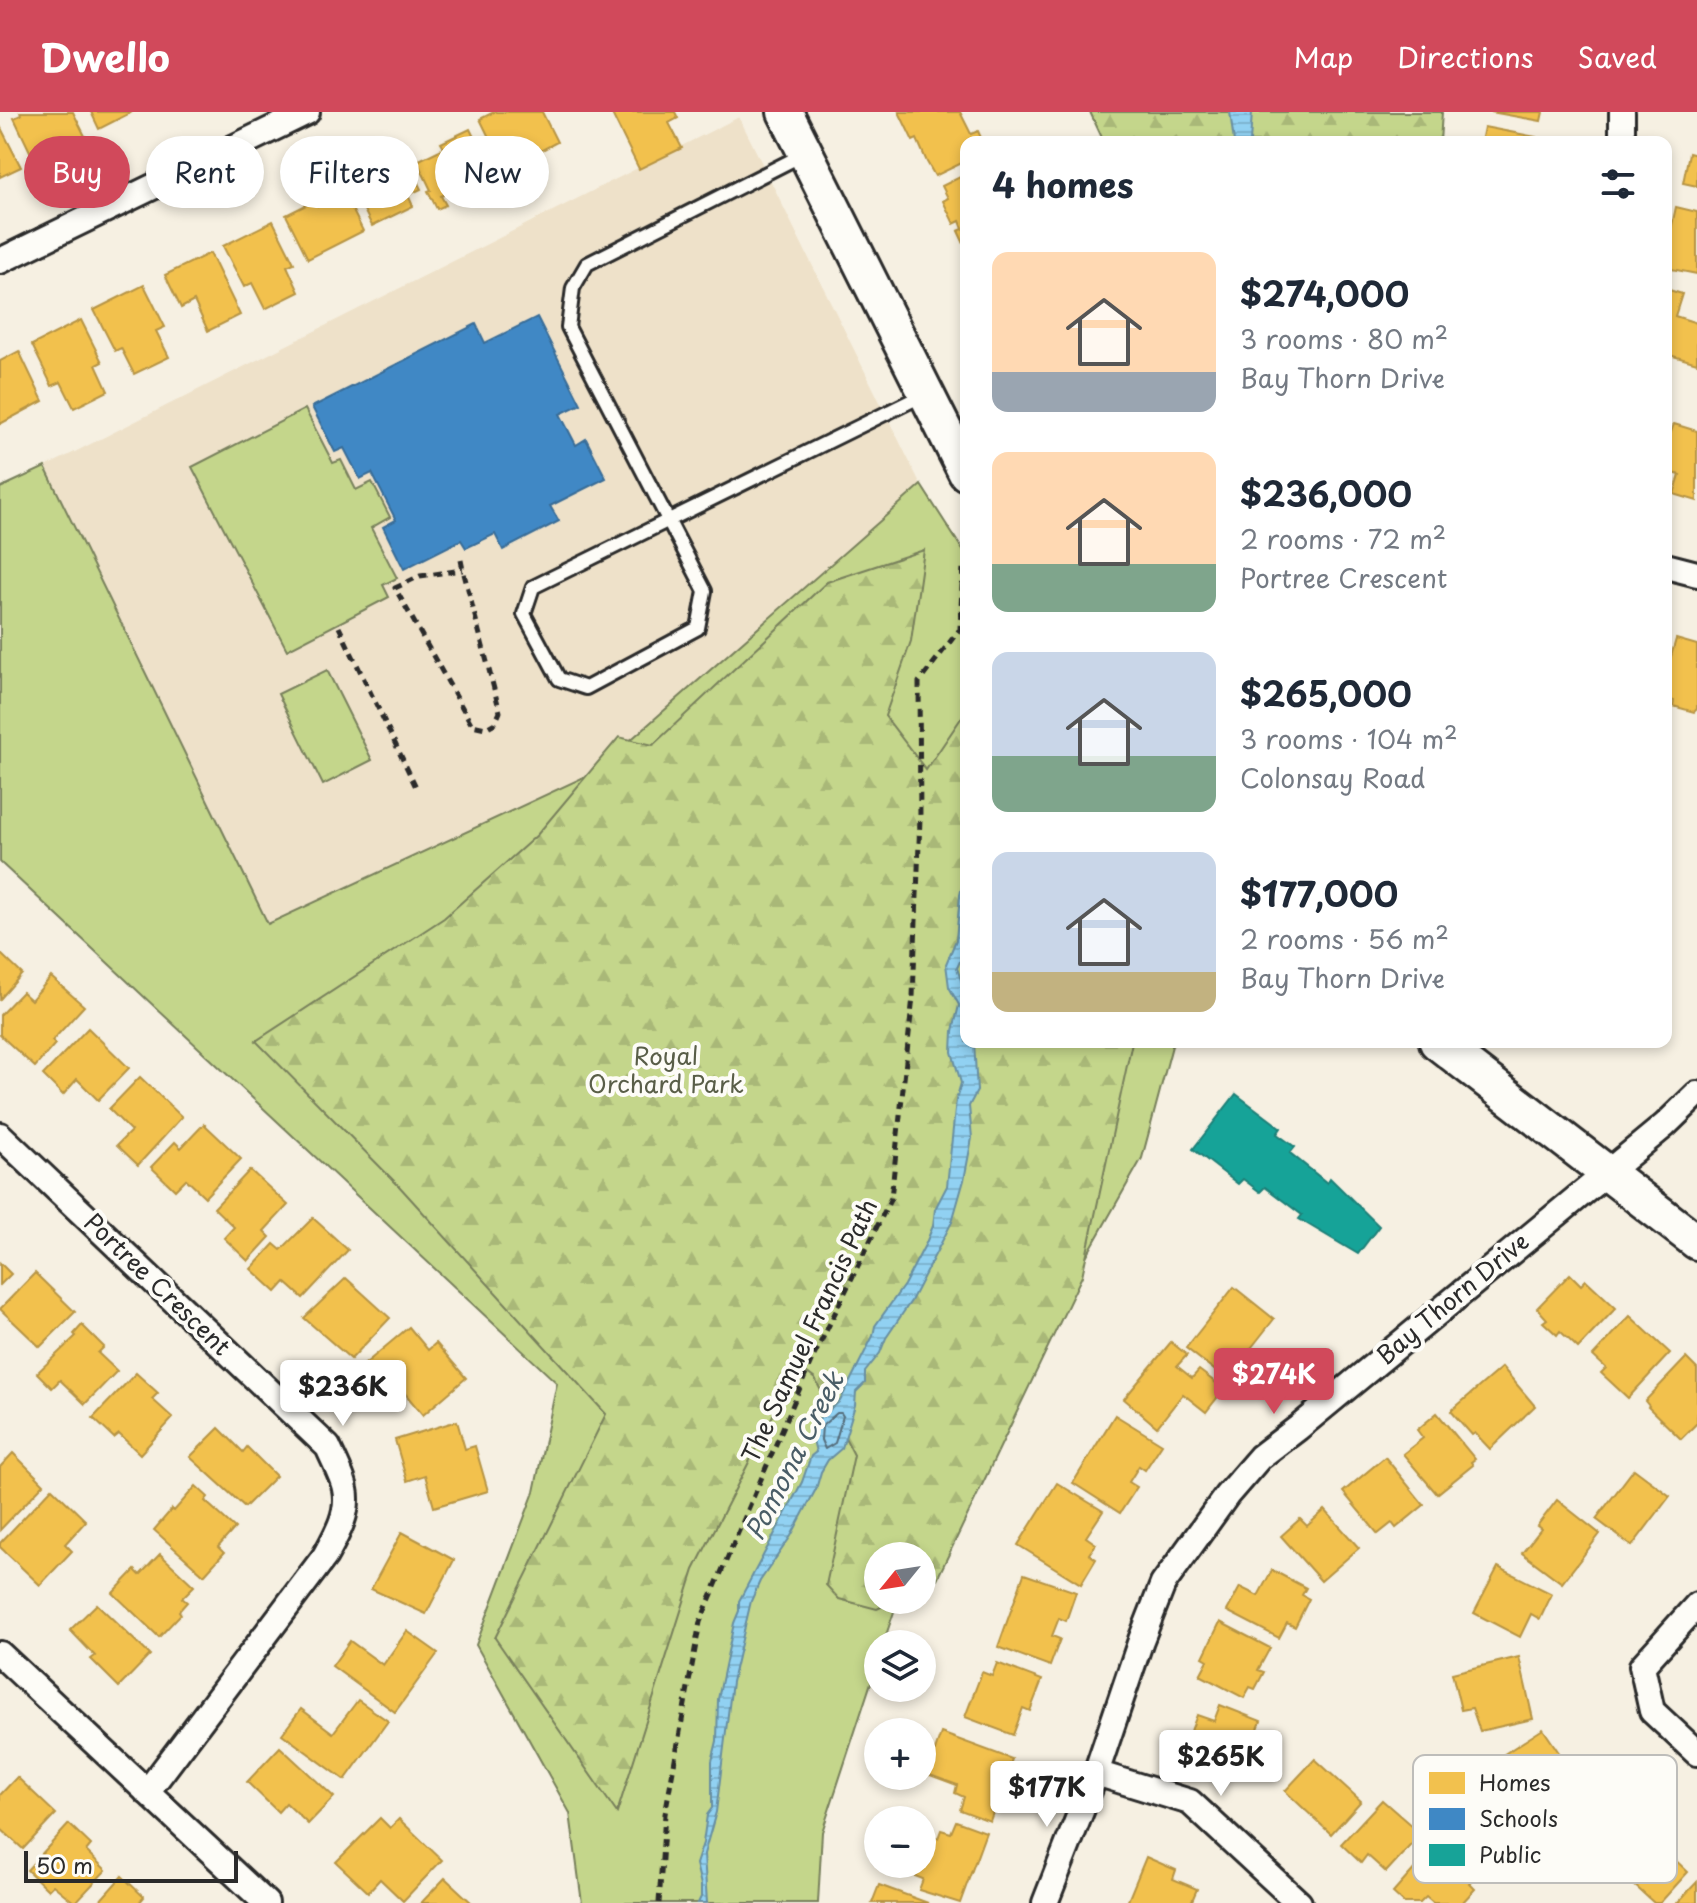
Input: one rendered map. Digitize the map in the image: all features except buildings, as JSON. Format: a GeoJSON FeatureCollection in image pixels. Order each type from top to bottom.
{"type":"FeatureCollection","features":[{"type":"Feature","properties":{"kind":"street"},"geometry":{"type":"LineString","coordinates":[[0,261],[307,112]]}},
{"type":"Feature","properties":{"kind":"street"},"geometry":{"type":"LineString","coordinates":[[785,112],[960,461]]}},
{"type":"Feature","properties":{"kind":"street"},"geometry":{"type":"LineString","coordinates":[[1622,112],[1622,136]]}},
{"type":"Feature","properties":{"kind":"street"},"geometry":{"type":"LineString","coordinates":[[1672,568],[1697,574]]}},
{"type":"Feature","properties":{"kind":"street"},"geometry":{"type":"LineString","coordinates":[[1445,1048],[1697,1242]]}},
{"type":"Feature","properties":{"kind":"street","name":"Bay Thorn Drive"},"geometry":{"type":"LineString","coordinates":[[1045,1903],[1096,1773],[1163,1584],[1227,1495],[1260,1457],[1665,1125],[1697,1094]]}},
{"type":"Feature","properties":{"kind":"street","name":"Portree Crescent"},"geometry":{"type":"LineString","coordinates":[[0,1135],[328,1447],[345,1486],[346,1506],[339,1529],[325,1556],[147,1792]]}},
{"type":"Feature","properties":{"kind":"street"},"geometry":{"type":"LineString","coordinates":[[1697,1605],[1642,1666],[1652,1711],[1697,1753]]}},
{"type":"Feature","properties":{"kind":"street"},"geometry":{"type":"LineString","coordinates":[[0,1654],[266,1903]]}},
{"type":"Feature","properties":{"kind":"street"},"geometry":{"type":"LineString","coordinates":[[1096,1773],[1190,1802],[1299,1903]]}},
{"type":"Feature","properties":{"kind":"lane"},"geometry":{"type":"LineString","coordinates":[[805,153],[587,264],[573,288],[568,327],[669,521],[705,591],[698,628],[586,688],[559,679],[524,614],[533,587],[669,521],[926,393]]}},
{"type":"Feature","properties":{"kind":"path"},"geometry":{"type":"LineString","coordinates":[[461,560],[500,712],[495,723],[486,728],[472,725],[395,588],[420,576],[463,570]]}},
{"type":"Feature","properties":{"kind":"path"},"geometry":{"type":"LineString","coordinates":[[339,627],[416,787]]}},
{"type":"Feature","properties":{"kind":"path","name":"The Samuel Francis Path"},"geometry":{"type":"LineString","coordinates":[[659,1903],[665,1814],[700,1622],[811,1362],[891,1198],[913,997],[920,818],[919,682],[960,631]]}},
{"type":"Feature","properties":{"kind":"shaded area"},"geometry":{"type":"Polygon","coordinates":[[[739,117],[921,485],[593,773],[267,924],[45,467],[739,117]]]}},
{"type":"Feature","properties":{"kind":"green space"},"geometry":{"type":"Polygon","coordinates":[[[1090,112],[1442,112],[1440,136],[1101,136],[1090,112]]]}},
{"type":"Feature","properties":{"kind":"green space"},"geometry":{"type":"Polygon","coordinates":[[[305,409],[333,463],[341,460],[356,490],[372,482],[390,517],[371,528],[397,578],[383,585],[389,597],[287,650],[192,467],[305,409]]]}},
{"type":"Feature","properties":{"kind":"green space","name":"Royal Orchard Park"},"geometry":{"type":"Polygon","coordinates":[[[45,467],[268,924],[593,773],[921,485],[960,546],[960,1048],[1171,1048],[1142,1158],[924,1542],[864,1542],[864,1614],[893,1614],[888,1630],[864,1630],[865,1702],[822,1832],[818,1903],[582,1903],[570,1813],[476,1645],[534,1492],[557,1383],[0,862],[0,488],[45,467]]]}},
{"type":"Feature","properties":{"kind":"green space","name":"Royal Orchard Park"},"geometry":{"type":"Polygon","coordinates":[[[924,550],[911,641],[885,716],[926,770],[960,720],[960,1048],[1131,1048],[1082,1276],[937,1579],[936,1542],[864,1542],[864,1606],[839,1599],[826,1585],[854,1455],[815,1379],[798,1366],[694,1570],[617,1813],[495,1638],[606,1414],[399,1186],[256,1041],[444,918],[537,835],[619,737],[653,745],[827,582],[924,550]]]}},
{"type":"Feature","properties":{"kind":"green space"},"geometry":{"type":"Polygon","coordinates":[[[327,670],[372,760],[323,785],[278,694],[327,670]]]}},
{"type":"Feature","properties":{"kind":"water"},"geometry":{"type":"Polygon","coordinates":[[[1230,112],[1252,112],[1250,136],[1233,136],[1230,112]]]}},
{"type":"Feature","properties":{"kind":"water"},"geometry":{"type":"Polygon","coordinates":[[[960,895],[960,961],[957,968],[960,977],[960,1048],[974,1048],[977,1091],[969,1106],[972,1138],[964,1180],[952,1222],[911,1301],[865,1372],[865,1383],[856,1392],[842,1448],[828,1460],[791,1536],[760,1581],[751,1601],[732,1682],[716,1812],[704,1854],[707,1903],[698,1903],[701,1885],[696,1864],[707,1815],[712,1808],[712,1761],[717,1741],[718,1699],[739,1601],[802,1482],[811,1456],[816,1452],[814,1423],[840,1401],[873,1336],[875,1326],[904,1285],[926,1243],[933,1226],[935,1209],[947,1186],[956,1100],[961,1083],[952,1052],[959,1005],[949,987],[946,964],[956,940],[960,895]]]}},
{"type":"Feature","properties":{"kind":"water label","name":"Pomona Creek"},"geometry":{"type":"Point","coordinates":[795,1456]}}]}
